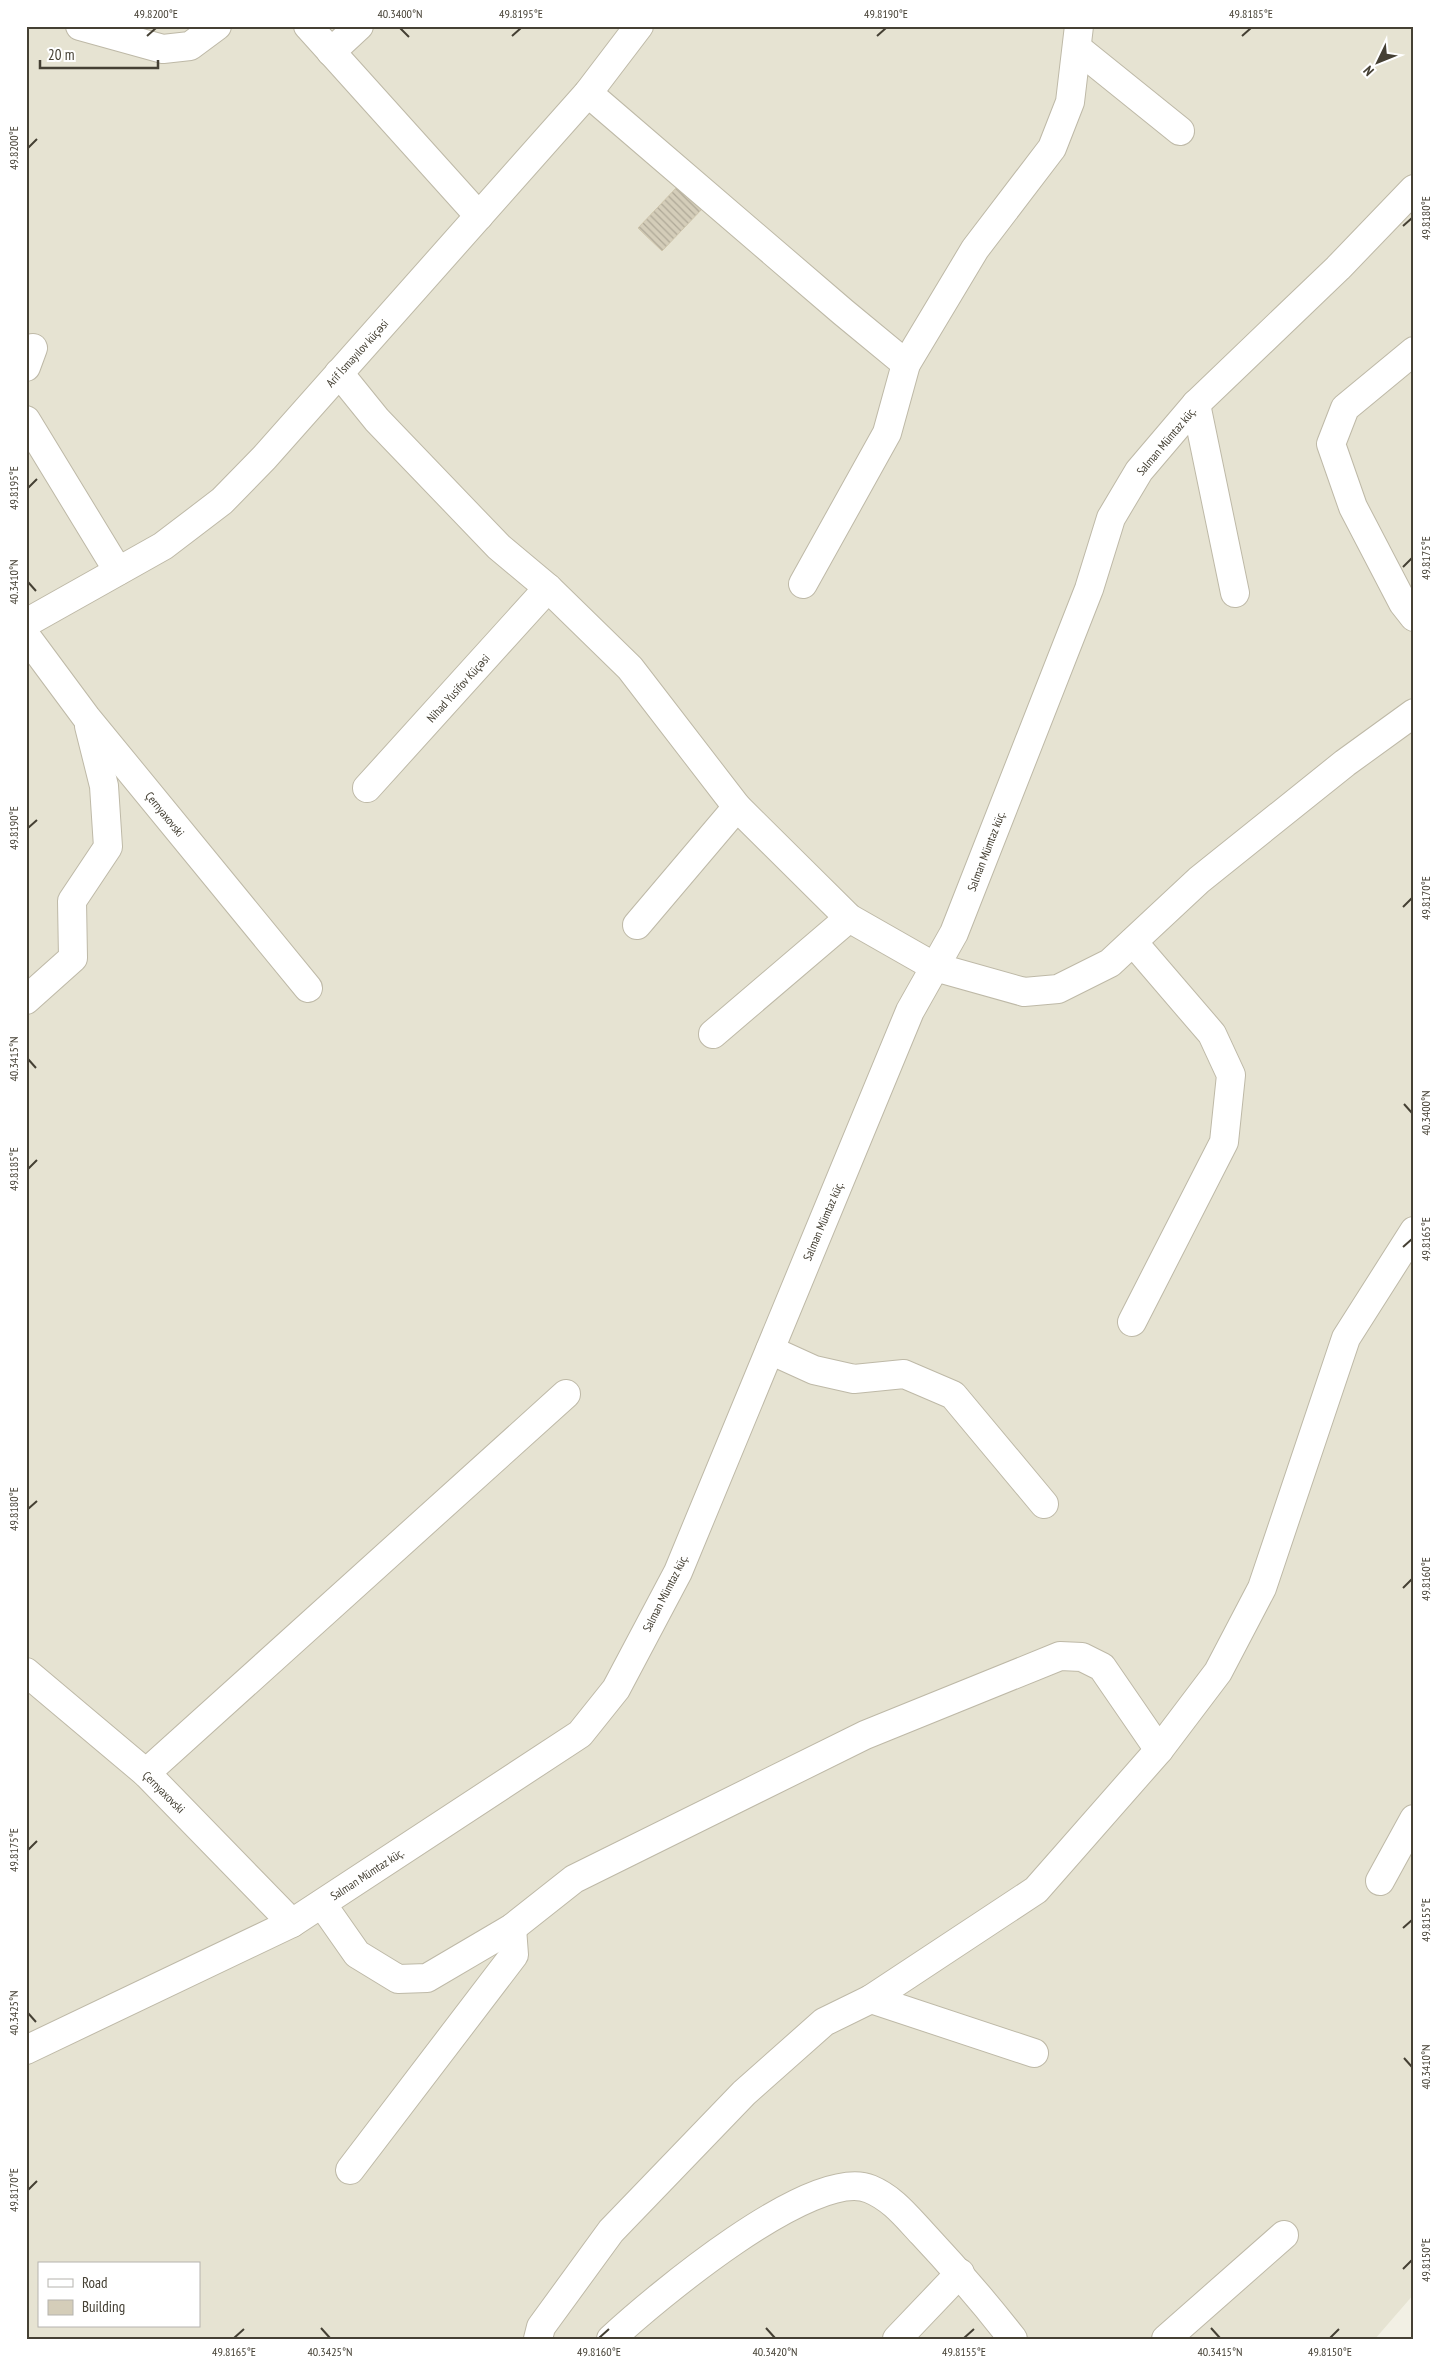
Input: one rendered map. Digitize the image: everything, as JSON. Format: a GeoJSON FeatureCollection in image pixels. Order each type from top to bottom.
{"type":"FeatureCollection","features":[{"type":"Feature","properties":{"kind":"street"},"geometry":{"type":"LineString","coordinates":[[80,26],[163,49],[190,46],[217,26]]}},
{"type":"Feature","properties":{"kind":"street"},"geometry":{"type":"LineString","coordinates":[[308,26],[479,216]]}},
{"type":"Feature","properties":{"kind":"street"},"geometry":{"type":"LineString","coordinates":[[331,52],[359,26]]}},
{"type":"Feature","properties":{"kind":"street","name":"Arif İsmayılov küçəsi"},"geometry":{"type":"LineString","coordinates":[[26,623],[164,546],[222,501],[264,458],[588,93],[639,26]]}},
{"type":"Feature","properties":{"kind":"street"},"geometry":{"type":"LineString","coordinates":[[1078,37],[1180,131]]}},
{"type":"Feature","properties":{"kind":"street"},"geometry":{"type":"LineString","coordinates":[[803,584],[887,433],[906,364],[975,249],[1052,148],[1070,102],[1078,37]]}},
{"type":"Feature","properties":{"kind":"street"},"geometry":{"type":"LineString","coordinates":[[588,93],[842,312],[906,364]]}},
{"type":"Feature","properties":{"kind":"street","name":"Salman Mümtaz küç."},"geometry":{"type":"LineString","coordinates":[[26,2050],[292,1923],[580,1734],[616,1689],[678,1572],[910,1011],[954,933],[1085,598],[1111,518],[1139,472],[1196,404],[1338,268],[1414,189]]}},
{"type":"Feature","properties":{"kind":"street"},"geometry":{"type":"LineString","coordinates":[[1414,351],[1345,408],[1331,444],[1353,507],[1403,603],[1414,617]]}},
{"type":"Feature","properties":{"kind":"street"},"geometry":{"type":"LineString","coordinates":[[339,373],[377,420],[492,540],[548,588],[630,668],[736,807],[849,918],[935,967],[1024,992],[1058,989],[1110,963],[1207,874],[1345,763],[1414,713]]}},
{"type":"Feature","properties":{"kind":"street"},"geometry":{"type":"LineString","coordinates":[[1196,404],[1235,593]]}},
{"type":"Feature","properties":{"kind":"street"},"geometry":{"type":"LineString","coordinates":[[26,420],[118,571]]}},
{"type":"Feature","properties":{"kind":"street","name":"Nihad Yusifov Küçəsi"},"geometry":{"type":"LineString","coordinates":[[367,788],[548,588]]}},
{"type":"Feature","properties":{"kind":"street","name":"Çernyaxovski"},"geometry":{"type":"LineString","coordinates":[[26,636],[86,716],[308,988]]}},
{"type":"Feature","properties":{"kind":"street"},"geometry":{"type":"LineString","coordinates":[[26,1000],[73,958],[72,901],[108,847],[104,786],[86,716]]}},
{"type":"Feature","properties":{"kind":"street"},"geometry":{"type":"LineString","coordinates":[[637,924],[736,807]]}},
{"type":"Feature","properties":{"kind":"street"},"geometry":{"type":"LineString","coordinates":[[713,1034],[849,918]]}},
{"type":"Feature","properties":{"kind":"street"},"geometry":{"type":"LineString","coordinates":[[1132,1322],[1224,1142],[1231,1075],[1212,1034],[1133,942]]}},
{"type":"Feature","properties":{"kind":"street"},"geometry":{"type":"LineString","coordinates":[[538,2339],[541,2326],[611,2231],[744,2093],[824,2022],[871,1999],[1036,1890],[1159,1750],[1218,1672],[1262,1588],[1346,1338],[1414,1231]]}},
{"type":"Feature","properties":{"kind":"street"},"geometry":{"type":"LineString","coordinates":[[770,1350],[814,1370],[854,1379],[904,1374],[953,1395],[1044,1504]]}},
{"type":"Feature","properties":{"kind":"street"},"geometry":{"type":"LineString","coordinates":[[146,1773],[566,1394]]}},
{"type":"Feature","properties":{"kind":"street"},"geometry":{"type":"LineString","coordinates":[[322,1904],[357,1954],[398,1979],[427,1978],[512,1928],[574,1879],[865,1735],[1060,1656],[1082,1657],[1102,1667],[1159,1750]]}},
{"type":"Feature","properties":{"kind":"street","name":"Çernyaxovski"},"geometry":{"type":"LineString","coordinates":[[26,1672],[146,1773],[292,1923]]}},
{"type":"Feature","properties":{"kind":"street"},"geometry":{"type":"LineString","coordinates":[[1380,1882],[1414,1819]]}},
{"type":"Feature","properties":{"kind":"street"},"geometry":{"type":"LineString","coordinates":[[350,2170],[514,1955],[512,1928]]}},
{"type":"Feature","properties":{"kind":"street"},"geometry":{"type":"LineString","coordinates":[[871,1999],[1034,2053]]}},
{"type":"Feature","properties":{"kind":"street"},"geometry":{"type":"LineString","coordinates":[[611,2339],[676,2282],[731,2243],[797,2203],[842,2187],[868,2188],[891,2201],[960,2273],[1013,2339]]}},
{"type":"Feature","properties":{"kind":"street"},"geometry":{"type":"LineString","coordinates":[[1166,2339],[1284,2234]]}},
{"type":"Feature","properties":{"kind":"street"},"geometry":{"type":"LineString","coordinates":[[896,2339],[960,2273]]}},
{"type":"Feature","properties":{"kind":"shaded area"},"geometry":{"type":"Polygon","coordinates":[[[26,26],[1414,26],[1414,2294],[1375,2339],[26,2339],[26,26]]]}},
{"type":"Feature","properties":{"kind":"building"},"geometry":{"type":"Polygon","coordinates":[[[678,186],[702,209],[662,251],[638,228],[678,186]]]}}]}
